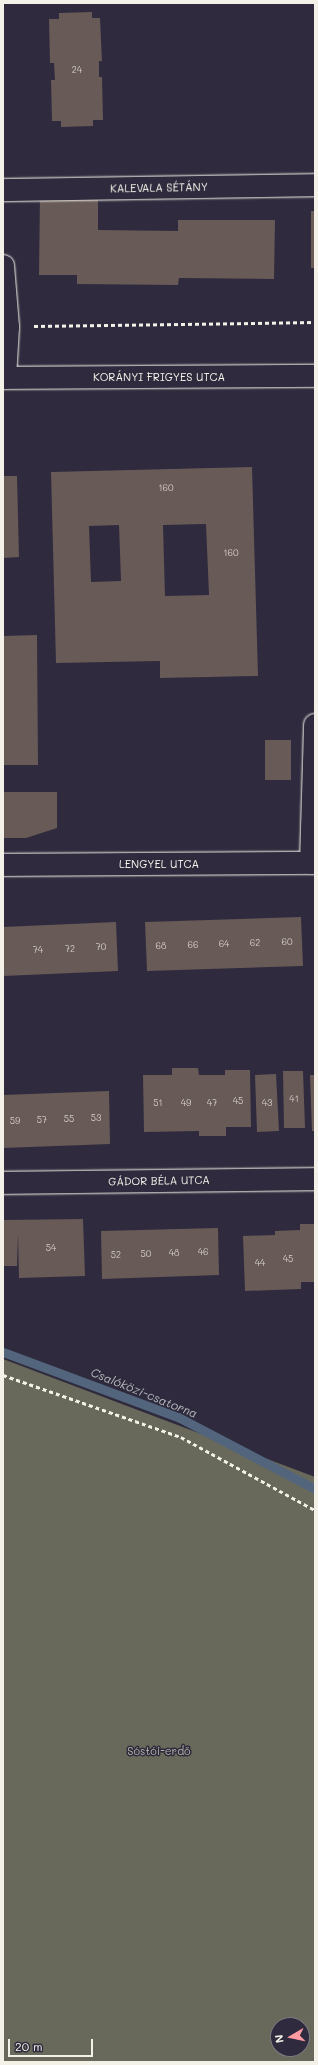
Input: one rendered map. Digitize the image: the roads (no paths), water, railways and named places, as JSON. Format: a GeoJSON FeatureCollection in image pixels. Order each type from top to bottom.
{"type":"FeatureCollection","features":[{"type":"Feature","properties":{"kind":"street","name":"KALEVALA SÉTÁNY"},"geometry":{"type":"LineString","coordinates":[[3,190],[315,185]]}},
{"type":"Feature","properties":{"kind":"street"},"geometry":{"type":"LineString","coordinates":[[3,266],[8,327],[4,378]]}},
{"type":"Feature","properties":{"kind":"street","name":"KORÁNYI FRIGYES UTCA"},"geometry":{"type":"LineString","coordinates":[[4,378],[315,376]]}},
{"type":"Feature","properties":{"kind":"street"},"geometry":{"type":"LineString","coordinates":[[313,863],[315,725]]}},
{"type":"Feature","properties":{"kind":"street","name":"LENGYEL UTCA"},"geometry":{"type":"LineString","coordinates":[[3,865],[313,863]]}},
{"type":"Feature","properties":{"kind":"street","name":"GÁDOR BÉLA UTCA"},"geometry":{"type":"LineString","coordinates":[[3,1183],[315,1179]]}},
{"type":"Feature","properties":{"kind":"waterway","name":"Csalóközi-csatorna"},"geometry":{"type":"LineString","coordinates":[[3,1352],[178,1417],[315,1489]]}},
{"type":"Feature","properties":{"kind":"park label","name":"Sóstói-erdő"},"geometry":{"type":"Point","coordinates":[159,1751]}}]}
